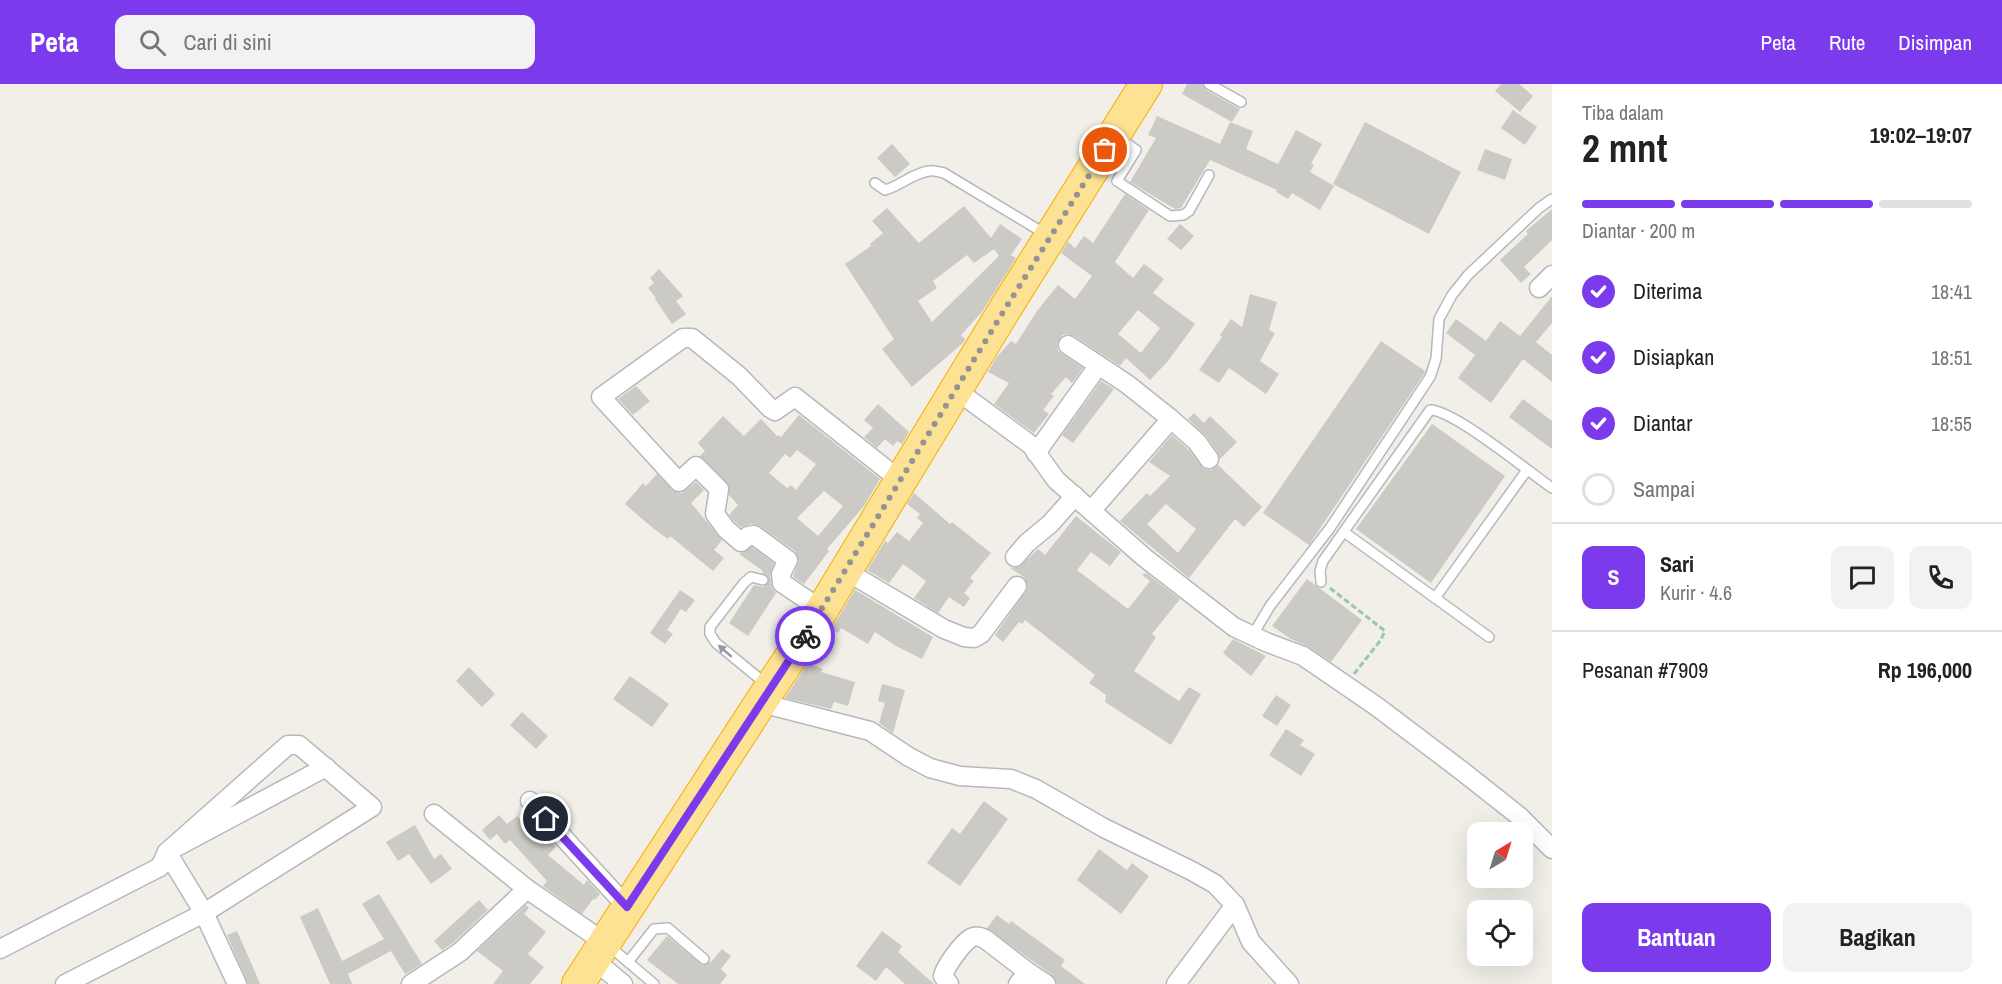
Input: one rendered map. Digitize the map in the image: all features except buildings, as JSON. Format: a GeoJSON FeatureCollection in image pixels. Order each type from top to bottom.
{"type":"FeatureCollection","features":[{"type":"Feature","properties":{"kind":"highway"},"geometry":{"type":"LineString","coordinates":[[601,962],[627,907],[820,614],[1050,237],[1107,174],[1114,135],[1146,84]]}},
{"type":"Feature","properties":{"kind":"street"},"geometry":{"type":"LineString","coordinates":[[820,614],[782,583],[781,574],[788,560],[754,535],[748,536],[741,542],[726,529],[715,514],[719,489],[696,466],[679,482],[602,397],[683,338],[692,338],[739,376],[770,408],[775,411],[795,397],[901,481]]}},
{"type":"Feature","properties":{"kind":"street"},"geometry":{"type":"LineString","coordinates":[[1068,345],[1127,384],[1171,419],[1197,442],[1209,459]]}},
{"type":"Feature","properties":{"kind":"street"},"geometry":{"type":"LineString","coordinates":[[1036,453],[1098,366]]}},
{"type":"Feature","properties":{"kind":"street"},"geometry":{"type":"LineString","coordinates":[[956,390],[1031,445],[1056,480],[1145,558],[1234,627],[1303,656],[1345,685],[1519,816],[1552,849]]}},
{"type":"Feature","properties":{"kind":"street"},"geometry":{"type":"LineString","coordinates":[[1091,511],[1171,419]]}},
{"type":"Feature","properties":{"kind":"street"},"geometry":{"type":"LineString","coordinates":[[1015,557],[1075,496]]}},
{"type":"Feature","properties":{"kind":"street"},"geometry":{"type":"LineString","coordinates":[[846,571],[944,629],[964,637],[974,638],[981,634],[1017,586]]}},
{"type":"Feature","properties":{"kind":"street"},"geometry":{"type":"LineString","coordinates":[[765,695],[870,731],[930,768],[960,776],[1011,779],[1036,789],[1104,828],[1215,884],[1235,905],[1251,942],[1286,983]]}},
{"type":"Feature","properties":{"kind":"street"},"geometry":{"type":"LineString","coordinates":[[0,949],[160,867],[167,852],[288,745],[299,745],[372,807],[204,913],[65,984]]}},
{"type":"Feature","properties":{"kind":"street"},"geometry":{"type":"LineString","coordinates":[[167,852],[326,767]]}},
{"type":"Feature","properties":{"kind":"street"},"geometry":{"type":"LineString","coordinates":[[530,801],[627,907]]}},
{"type":"Feature","properties":{"kind":"street"},"geometry":{"type":"LineString","coordinates":[[434,814],[527,889],[623,984]]}},
{"type":"Feature","properties":{"kind":"street"},"geometry":{"type":"LineString","coordinates":[[167,852],[204,913],[237,984]]}},
{"type":"Feature","properties":{"kind":"street"},"geometry":{"type":"LineString","coordinates":[[411,984],[460,952],[527,889]]}},
{"type":"Feature","properties":{"kind":"street"},"geometry":{"type":"LineString","coordinates":[[1176,984],[1235,905]]}},
{"type":"Feature","properties":{"kind":"street"},"geometry":{"type":"LineString","coordinates":[[949,984],[942,976],[945,968],[970,938],[974,937],[985,939],[1023,978],[1046,984]]}},
{"type":"Feature","properties":{"kind":"lane"},"geometry":{"type":"LineString","coordinates":[[1209,84],[1241,102]]}},
{"type":"Feature","properties":{"kind":"lane"},"geometry":{"type":"LineString","coordinates":[[875,183],[885,190],[929,171],[944,173],[1050,237]]}},
{"type":"Feature","properties":{"kind":"lane"},"geometry":{"type":"LineString","coordinates":[[1107,174],[1170,216],[1183,215],[1189,211],[1209,175]]}},
{"type":"Feature","properties":{"kind":"lane"},"geometry":{"type":"LineString","coordinates":[[1252,636],[1270,606],[1330,528],[1430,377],[1436,359],[1438,319],[1452,295],[1468,274],[1539,208],[1552,199]]}},
{"type":"Feature","properties":{"kind":"lane"},"geometry":{"type":"LineString","coordinates":[[1322,582],[1320,571],[1323,561],[1430,410],[1438,410],[1447,414],[1552,488]]}},
{"type":"Feature","properties":{"kind":"lane"},"geometry":{"type":"LineString","coordinates":[[1436,598],[1527,470]]}},
{"type":"Feature","properties":{"kind":"lane"},"geometry":{"type":"LineString","coordinates":[[1344,531],[1489,637]]}},
{"type":"Feature","properties":{"kind":"lane"},"geometry":{"type":"LineString","coordinates":[[763,580],[751,577],[744,583],[710,627],[710,634],[765,695]]}},
{"type":"Feature","properties":{"kind":"lane"},"geometry":{"type":"LineString","coordinates":[[784,595],[820,614]]}},
{"type":"Feature","properties":{"kind":"lane"},"geometry":{"type":"LineString","coordinates":[[601,962],[654,929],[668,928],[704,959]]}},
{"type":"Feature","properties":{"kind":"lane"},"geometry":{"type":"LineString","coordinates":[[601,962],[654,984]]}},
{"type":"Feature","properties":{"kind":"path"},"geometry":{"type":"LineString","coordinates":[[1322,582],[1384,631],[1380,641],[1345,685]]}},
{"type":"Feature","properties":{"kind":"way so far"},"geometry":{"type":"LineString","coordinates":[[805,636],[1105,150]]}},
{"type":"Feature","properties":{"kind":"route"},"geometry":{"type":"LineString","coordinates":[[546,819],[627,907],[805,636]]}}]}
